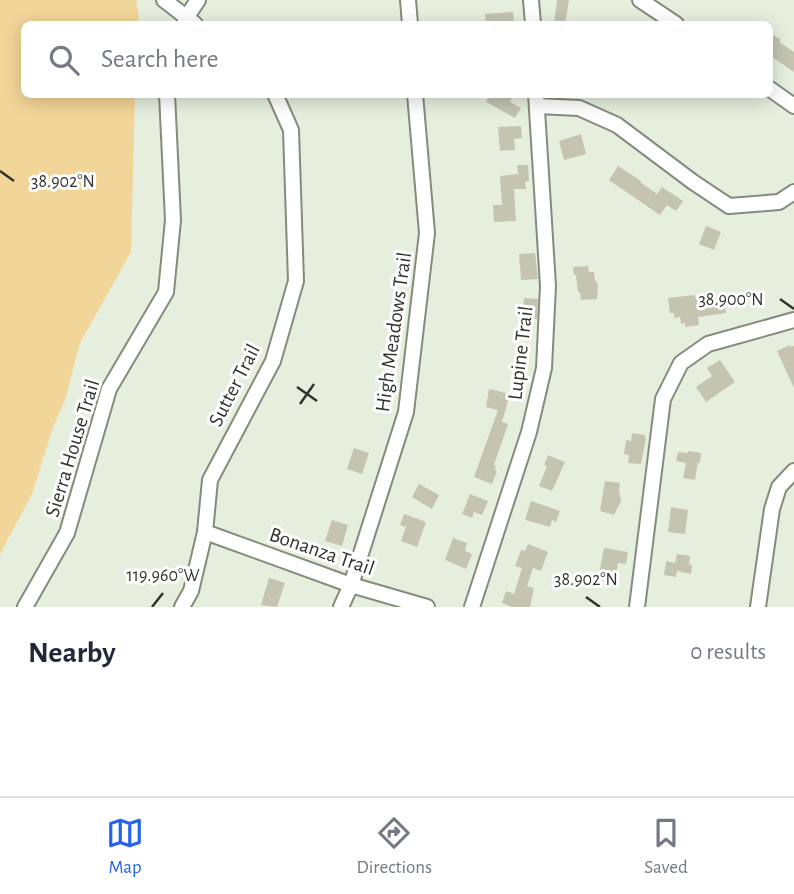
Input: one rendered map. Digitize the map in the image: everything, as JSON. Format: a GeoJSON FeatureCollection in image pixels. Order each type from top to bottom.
{"type":"FeatureCollection","features":[{"type":"Feature","properties":{"kind":"street"},"geometry":{"type":"LineString","coordinates":[[163,0],[187,21]]}},
{"type":"Feature","properties":{"kind":"street"},"geometry":{"type":"LineString","coordinates":[[188,21],[198,0]]}},
{"type":"Feature","properties":{"kind":"street"},"geometry":{"type":"LineString","coordinates":[[408,0],[410,21]]}},
{"type":"Feature","properties":{"kind":"street"},"geometry":{"type":"LineString","coordinates":[[531,0],[533,21]]}},
{"type":"Feature","properties":{"kind":"street"},"geometry":{"type":"LineString","coordinates":[[640,0],[672,21]]}},
{"type":"Feature","properties":{"kind":"street"},"geometry":{"type":"LineString","coordinates":[[773,92],[794,106]]}},
{"type":"Feature","properties":{"kind":"street","name":"Sierra House Trail"},"geometry":{"type":"LineString","coordinates":[[25,607],[68,533],[109,388],[166,292],[173,220],[167,98]]}},
{"type":"Feature","properties":{"kind":"street","name":"Sutter Trail"},"geometry":{"type":"LineString","coordinates":[[182,607],[191,591],[205,531],[210,480],[273,361],[296,281],[291,130],[277,98]]}},
{"type":"Feature","properties":{"kind":"street","name":"High Meadows Trail"},"geometry":{"type":"LineString","coordinates":[[341,607],[351,585],[406,412],[427,233],[415,98]]}},
{"type":"Feature","properties":{"kind":"street"},"geometry":{"type":"LineString","coordinates":[[536,100],[579,108],[617,125],[729,206],[779,202],[794,192]]}},
{"type":"Feature","properties":{"kind":"street","name":"Lupine Trail"},"geometry":{"type":"LineString","coordinates":[[472,607],[529,432],[544,368],[548,286],[536,100]]}},
{"type":"Feature","properties":{"kind":"street"},"geometry":{"type":"LineString","coordinates":[[638,607],[663,399],[681,363],[708,344],[794,320]]}},
{"type":"Feature","properties":{"kind":"street"},"geometry":{"type":"LineString","coordinates":[[758,607],[772,509],[779,487],[794,471]]}},
{"type":"Feature","properties":{"kind":"street","name":"Bonanza Trail"},"geometry":{"type":"LineString","coordinates":[[205,531],[351,585],[427,607]]}},
{"type":"Feature","properties":{"kind":"shaded area"},"geometry":{"type":"Polygon","coordinates":[[[0,0],[136,0],[138,21],[21,21],[21,98],[135,98],[131,252],[80,343],[65,400],[53,427],[32,494],[0,554],[0,0]]]}},
{"type":"Feature","properties":{"kind":"building"},"geometry":{"type":"Polygon","coordinates":[[[557,0],[569,0],[566,21],[554,21],[557,0]]]}},
{"type":"Feature","properties":{"kind":"building"},"geometry":{"type":"Polygon","coordinates":[[[513,12],[514,21],[486,21],[485,14],[513,12]]]}},
{"type":"Feature","properties":{"kind":"building"},"geometry":{"type":"Polygon","coordinates":[[[773,35],[794,52],[794,72],[773,58],[773,35]]]}},
{"type":"Feature","properties":{"kind":"building"},"geometry":{"type":"Polygon","coordinates":[[[488,98],[512,98],[510,102],[521,108],[515,118],[486,102],[488,98]]]}},
{"type":"Feature","properties":{"kind":"building"},"geometry":{"type":"Polygon","coordinates":[[[521,126],[522,138],[514,139],[515,150],[500,151],[498,127],[521,126]]]}},
{"type":"Feature","properties":{"kind":"building"},"geometry":{"type":"Polygon","coordinates":[[[581,134],[586,154],[564,160],[559,141],[581,134]]]}},
{"type":"Feature","properties":{"kind":"building"},"geometry":{"type":"Polygon","coordinates":[[[517,165],[528,165],[529,181],[525,182],[526,189],[514,189],[516,221],[494,222],[493,205],[502,205],[500,176],[518,174],[517,165]]]}},
{"type":"Feature","properties":{"kind":"building"},"geometry":{"type":"Polygon","coordinates":[[[618,166],[657,194],[662,187],[683,201],[676,211],[667,205],[660,215],[609,180],[618,166]]]}},
{"type":"Feature","properties":{"kind":"building"},"geometry":{"type":"Polygon","coordinates":[[[706,226],[721,232],[714,250],[699,244],[706,226]]]}},
{"type":"Feature","properties":{"kind":"building"},"geometry":{"type":"Polygon","coordinates":[[[535,253],[538,279],[521,280],[519,254],[535,253]]]}},
{"type":"Feature","properties":{"kind":"building"},"geometry":{"type":"Polygon","coordinates":[[[588,266],[589,272],[594,272],[598,284],[597,299],[581,300],[573,267],[588,266]]]}},
{"type":"Feature","properties":{"kind":"building"},"geometry":{"type":"Polygon","coordinates":[[[695,295],[695,298],[707,297],[708,301],[724,299],[726,313],[698,317],[699,325],[685,327],[685,323],[681,324],[680,317],[674,318],[674,313],[670,313],[668,298],[695,295]]]}},
{"type":"Feature","properties":{"kind":"building"},"geometry":{"type":"Polygon","coordinates":[[[524,298],[538,299],[537,319],[522,317],[524,298]]]}},
{"type":"Feature","properties":{"kind":"building"},"geometry":{"type":"Polygon","coordinates":[[[794,346],[794,388],[777,351],[794,346]]]}},
{"type":"Feature","properties":{"kind":"building"},"geometry":{"type":"Polygon","coordinates":[[[720,360],[735,382],[706,402],[696,387],[712,376],[707,368],[720,360]]]}},
{"type":"Feature","properties":{"kind":"building"},"geometry":{"type":"Polygon","coordinates":[[[489,389],[510,394],[502,422],[508,424],[494,465],[497,471],[492,484],[474,477],[498,410],[486,407],[489,389]]]}},
{"type":"Feature","properties":{"kind":"building"},"geometry":{"type":"Polygon","coordinates":[[[632,433],[645,435],[646,438],[641,464],[628,463],[629,455],[624,454],[626,440],[631,441],[632,433]]]}},
{"type":"Feature","properties":{"kind":"building"},"geometry":{"type":"Polygon","coordinates":[[[354,448],[369,453],[362,474],[347,469],[354,448]]]}},
{"type":"Feature","properties":{"kind":"building"},"geometry":{"type":"Polygon","coordinates":[[[678,452],[701,453],[695,480],[683,478],[686,463],[676,461],[678,452]]]}},
{"type":"Feature","properties":{"kind":"building"},"geometry":{"type":"Polygon","coordinates":[[[548,455],[565,462],[552,491],[539,486],[547,466],[544,465],[548,455]]]}},
{"type":"Feature","properties":{"kind":"building"},"geometry":{"type":"Polygon","coordinates":[[[605,481],[620,483],[621,501],[614,515],[600,511],[605,481]]]}},
{"type":"Feature","properties":{"kind":"building"},"geometry":{"type":"Polygon","coordinates":[[[419,484],[439,495],[432,509],[412,497],[419,484]]]}},
{"type":"Feature","properties":{"kind":"building"},"geometry":{"type":"Polygon","coordinates":[[[470,494],[488,501],[482,515],[474,512],[472,518],[462,514],[470,494]]]}},
{"type":"Feature","properties":{"kind":"building"},"geometry":{"type":"Polygon","coordinates":[[[531,501],[560,511],[556,522],[552,520],[550,527],[525,520],[531,501]]]}},
{"type":"Feature","properties":{"kind":"building"},"geometry":{"type":"Polygon","coordinates":[[[671,507],[688,510],[685,534],[668,532],[671,507]]]}},
{"type":"Feature","properties":{"kind":"building"},"geometry":{"type":"Polygon","coordinates":[[[404,514],[426,522],[417,547],[401,541],[406,527],[400,525],[404,514]]]}},
{"type":"Feature","properties":{"kind":"building"},"geometry":{"type":"Polygon","coordinates":[[[332,520],[348,525],[342,546],[325,541],[332,520]]]}},
{"type":"Feature","properties":{"kind":"building"},"geometry":{"type":"Polygon","coordinates":[[[453,538],[467,543],[465,551],[472,554],[466,569],[445,560],[453,538]]]}},
{"type":"Feature","properties":{"kind":"building"},"geometry":{"type":"Polygon","coordinates":[[[528,544],[548,552],[541,571],[533,568],[527,586],[534,588],[530,607],[512,607],[502,603],[506,591],[514,594],[522,568],[515,566],[521,550],[525,551],[528,544]]]}},
{"type":"Feature","properties":{"kind":"building"},"geometry":{"type":"Polygon","coordinates":[[[604,548],[628,552],[626,564],[618,563],[616,578],[599,575],[604,548]]]}},
{"type":"Feature","properties":{"kind":"building"},"geometry":{"type":"Polygon","coordinates":[[[677,554],[690,556],[691,574],[677,571],[676,577],[664,575],[666,561],[675,563],[677,554]]]}},
{"type":"Feature","properties":{"kind":"building"},"geometry":{"type":"Polygon","coordinates":[[[269,578],[285,583],[277,607],[261,605],[269,578]]]}}]}
